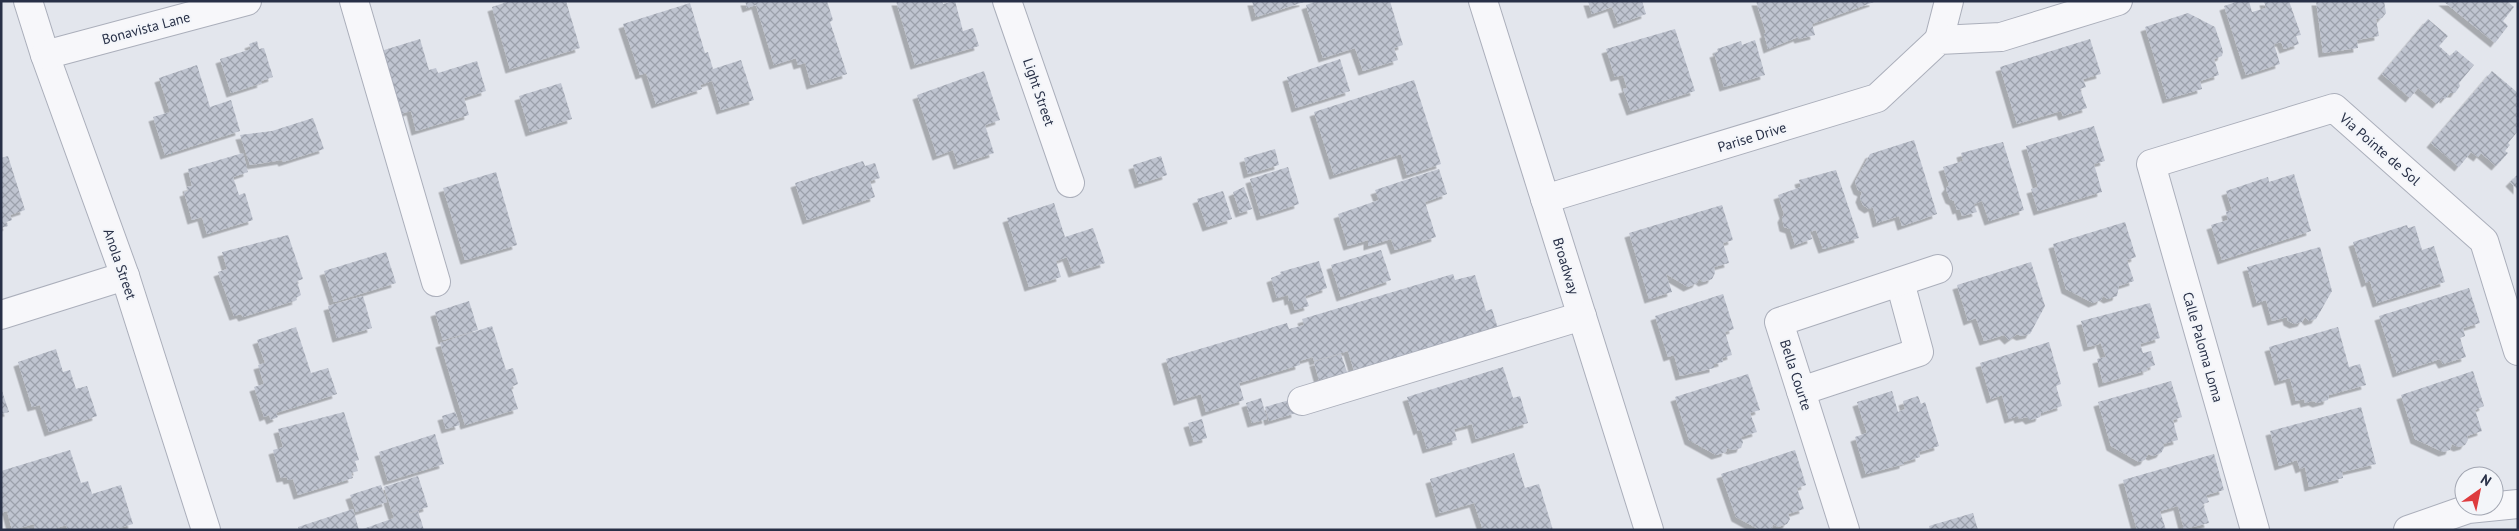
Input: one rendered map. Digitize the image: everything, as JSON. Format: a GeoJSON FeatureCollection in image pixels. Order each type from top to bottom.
{"type":"FeatureCollection","features":[{"type":"Feature","properties":{"kind":"street","name":"Anola Street"},"geometry":{"type":"LineString","coordinates":[[28,1],[45,54],[125,276],[206,530]]}},
{"type":"Feature","properties":{"kind":"street","name":"Bonavista Lane"},"geometry":{"type":"LineString","coordinates":[[45,54],[247,1]]}},
{"type":"Feature","properties":{"kind":"street"},"geometry":{"type":"LineString","coordinates":[[354,1],[436,282]]}},
{"type":"Feature","properties":{"kind":"street","name":"Light Street"},"geometry":{"type":"LineString","coordinates":[[1007,1],[1070,183]]}},
{"type":"Feature","properties":{"kind":"street","name":"Broadway"},"geometry":{"type":"LineString","coordinates":[[1483,1],[1649,530]]}},
{"type":"Feature","properties":{"kind":"street"},"geometry":{"type":"LineString","coordinates":[[1949,1],[1939,40],[2001,38],[2118,1]]}},
{"type":"Feature","properties":{"kind":"street","name":"Parise Drive"},"geometry":{"type":"LineString","coordinates":[[1546,200],[1877,98],[1939,40]]}},
{"type":"Feature","properties":{"kind":"street","name":"Via Pointe de Sol"},"geometry":{"type":"LineString","coordinates":[[2151,164],[2334,108],[2484,241],[2518,350]]}},
{"type":"Feature","properties":{"kind":"street","name":"Calle Paloma Loma"},"geometry":{"type":"LineString","coordinates":[[2151,164],[2255,530]]}},
{"type":"Feature","properties":{"kind":"street","name":"Bella Courte"},"geometry":{"type":"LineString","coordinates":[[1845,530],[1779,322],[1938,269]]}},
{"type":"Feature","properties":{"kind":"street"},"geometry":{"type":"LineString","coordinates":[[1,315],[125,276]]}},
{"type":"Feature","properties":{"kind":"street"},"geometry":{"type":"LineString","coordinates":[[1801,391],[1919,352],[1900,282]]}},
{"type":"Feature","properties":{"kind":"street"},"geometry":{"type":"LineString","coordinates":[[1302,401],[1582,316]]}},
{"type":"Feature","properties":{"kind":"street"},"geometry":{"type":"LineString","coordinates":[[2408,530],[2468,509],[2518,504]]}},
{"type":"Feature","properties":{"kind":"building"},"geometry":{"type":"Polygon","coordinates":[[[510,1],[566,1],[580,48],[510,69],[492,7],[510,1]]]}},
{"type":"Feature","properties":{"kind":"building"},"geometry":{"type":"Polygon","coordinates":[[[745,1],[827,1],[833,20],[830,22],[847,74],[811,85],[805,63],[798,65],[796,58],[774,65],[756,5],[747,8],[745,1]]]}},
{"type":"Feature","properties":{"kind":"building"},"geometry":{"type":"Polygon","coordinates":[[[896,1],[942,1],[943,4],[955,1],[963,31],[973,28],[979,46],[915,65],[896,1]]]}},
{"type":"Feature","properties":{"kind":"building"},"geometry":{"type":"Polygon","coordinates":[[[1252,1],[1304,1],[1304,2],[1256,17],[1252,1]]]}},
{"type":"Feature","properties":{"kind":"building"},"geometry":{"type":"Polygon","coordinates":[[[1317,1],[1390,1],[1403,45],[1394,48],[1398,60],[1363,71],[1355,48],[1323,58],[1306,5],[1317,1]]]}},
{"type":"Feature","properties":{"kind":"building"},"geometry":{"type":"Polygon","coordinates":[[[1588,1],[1642,1],[1646,14],[1618,24],[1612,7],[1592,14],[1588,1]]]}},
{"type":"Feature","properties":{"kind":"building"},"geometry":{"type":"Polygon","coordinates":[[[1756,1],[1874,2],[1812,24],[1815,35],[1799,39],[1798,37],[1768,49],[1764,34],[1766,33],[1756,1]]]}},
{"type":"Feature","properties":{"kind":"building"},"geometry":{"type":"Polygon","coordinates":[[[2239,1],[2249,1],[2252,12],[2266,8],[2264,1],[2289,1],[2301,35],[2296,36],[2299,44],[2284,49],[2281,42],[2274,44],[2280,64],[2246,75],[2224,6],[2239,1]]]}},
{"type":"Feature","properties":{"kind":"building"},"geometry":{"type":"Polygon","coordinates":[[[2316,1],[2384,1],[2386,13],[2382,18],[2376,19],[2379,36],[2357,40],[2358,48],[2323,53],[2316,1]]]}},
{"type":"Feature","properties":{"kind":"building"},"geometry":{"type":"Polygon","coordinates":[[[2443,1],[2507,1],[2514,7],[2503,21],[2508,26],[2495,43],[2443,1]]]}},
{"type":"Feature","properties":{"kind":"building"},"geometry":{"type":"Polygon","coordinates":[[[690,3],[705,53],[708,52],[713,69],[741,60],[754,100],[721,110],[712,81],[700,85],[702,89],[656,104],[646,73],[640,75],[623,24],[690,3]]]}},
{"type":"Feature","properties":{"kind":"building"},"geometry":{"type":"Polygon","coordinates":[[[2188,13],[2215,27],[2223,51],[2222,56],[2214,59],[2219,75],[2200,81],[2202,89],[2167,99],[2145,27],[2188,13]]]}},
{"type":"Feature","properties":{"kind":"building"},"geometry":{"type":"Polygon","coordinates":[[[2428,19],[2448,36],[2439,46],[2450,56],[2456,50],[2474,65],[2459,83],[2460,86],[2455,93],[2450,93],[2445,99],[2443,97],[2437,104],[2418,88],[2410,98],[2382,74],[2428,19]]]}},
{"type":"Feature","properties":{"kind":"building"},"geometry":{"type":"Polygon","coordinates":[[[1675,29],[1695,91],[1631,111],[1623,89],[1627,88],[1623,75],[1615,77],[1606,49],[1675,29]]]}},
{"type":"Feature","properties":{"kind":"building"},"geometry":{"type":"Polygon","coordinates":[[[420,39],[429,70],[436,68],[438,73],[477,61],[486,91],[464,98],[469,115],[416,131],[411,111],[400,114],[381,51],[420,39]]]}},
{"type":"Feature","properties":{"kind":"building"},"geometry":{"type":"Polygon","coordinates":[[[2090,39],[2101,74],[2083,79],[2086,87],[2080,89],[2087,108],[2063,116],[2061,111],[2017,124],[2000,67],[2090,39]]]}},
{"type":"Feature","properties":{"kind":"building"},"geometry":{"type":"Polygon","coordinates":[[[1755,40],[1765,75],[1724,87],[1714,53],[1718,52],[1717,49],[1741,41],[1742,45],[1755,40]]]}},
{"type":"Feature","properties":{"kind":"building"},"geometry":{"type":"Polygon","coordinates":[[[257,41],[259,49],[264,48],[273,77],[261,81],[262,83],[231,93],[220,59],[251,49],[249,44],[257,41]]]}},
{"type":"Feature","properties":{"kind":"building"},"geometry":{"type":"Polygon","coordinates":[[[1340,59],[1350,91],[1296,108],[1287,77],[1340,59]]]}},
{"type":"Feature","properties":{"kind":"building"},"geometry":{"type":"Polygon","coordinates":[[[197,65],[210,107],[231,100],[240,131],[165,155],[153,117],[170,112],[159,78],[197,65]]]}},
{"type":"Feature","properties":{"kind":"building"},"geometry":{"type":"Polygon","coordinates":[[[984,71],[1000,120],[985,125],[994,153],[958,165],[953,150],[937,156],[917,95],[984,71]]]}},
{"type":"Feature","properties":{"kind":"building"},"geometry":{"type":"Polygon","coordinates":[[[2492,71],[2518,93],[2518,131],[2508,143],[2510,145],[2505,151],[2508,153],[2496,166],[2481,153],[2478,157],[2471,152],[2459,167],[2431,143],[2492,71]]]}},
{"type":"Feature","properties":{"kind":"building"},"geometry":{"type":"Polygon","coordinates":[[[1414,80],[1441,164],[1407,175],[1401,154],[1334,175],[1314,112],[1414,80]]]}},
{"type":"Feature","properties":{"kind":"building"},"geometry":{"type":"Polygon","coordinates":[[[561,83],[572,119],[530,132],[519,96],[561,83]]]}},
{"type":"Feature","properties":{"kind":"building"},"geometry":{"type":"Polygon","coordinates":[[[313,118],[324,149],[283,162],[282,160],[250,165],[240,135],[272,131],[313,118]]]}},
{"type":"Feature","properties":{"kind":"building"},"geometry":{"type":"Polygon","coordinates":[[[2094,126],[2105,161],[2094,164],[2102,192],[2038,211],[2031,189],[2038,187],[2026,146],[2094,126]]]}},
{"type":"Feature","properties":{"kind":"building"},"geometry":{"type":"Polygon","coordinates":[[[1914,140],[1937,214],[1902,226],[1899,216],[1877,223],[1873,207],[1869,209],[1863,205],[1860,198],[1862,192],[1858,190],[1855,182],[1870,154],[1914,140]]]}},
{"type":"Feature","properties":{"kind":"building"},"geometry":{"type":"Polygon","coordinates":[[[2003,142],[2024,210],[1989,221],[1982,201],[1974,204],[1977,212],[1962,216],[1960,209],[1957,210],[1954,201],[1950,199],[1946,189],[1949,185],[1943,167],[1963,161],[1961,153],[2003,142]]]}},
{"type":"Feature","properties":{"kind":"building"},"geometry":{"type":"Polygon","coordinates":[[[1275,149],[1279,165],[1248,174],[1244,158],[1275,149]]]}},
{"type":"Feature","properties":{"kind":"building"},"geometry":{"type":"Polygon","coordinates":[[[243,153],[248,172],[233,177],[239,195],[245,193],[253,220],[207,234],[202,217],[192,220],[184,192],[188,191],[187,187],[192,186],[188,169],[243,153]]]}},
{"type":"Feature","properties":{"kind":"building"},"geometry":{"type":"Polygon","coordinates":[[[8,156],[25,210],[10,215],[12,220],[6,222],[8,226],[1,228],[1,158],[8,156]]]}},
{"type":"Feature","properties":{"kind":"building"},"geometry":{"type":"Polygon","coordinates":[[[1161,156],[1167,175],[1139,184],[1133,165],[1161,156]]]}},
{"type":"Feature","properties":{"kind":"building"},"geometry":{"type":"Polygon","coordinates":[[[863,161],[865,166],[875,163],[880,178],[870,181],[875,197],[807,220],[795,183],[863,161]]]}},
{"type":"Feature","properties":{"kind":"building"},"geometry":{"type":"Polygon","coordinates":[[[1288,167],[1299,204],[1261,216],[1250,179],[1288,167]]]}},
{"type":"Feature","properties":{"kind":"building"},"geometry":{"type":"Polygon","coordinates":[[[1439,169],[1447,194],[1425,202],[1436,237],[1395,250],[1391,239],[1368,246],[1368,240],[1348,246],[1338,214],[1379,200],[1375,190],[1439,169]]]}},
{"type":"Feature","properties":{"kind":"building"},"geometry":{"type":"Polygon","coordinates":[[[1836,170],[1859,238],[1823,249],[1816,230],[1810,232],[1812,239],[1795,245],[1790,229],[1784,227],[1782,218],[1784,214],[1778,195],[1801,187],[1799,180],[1836,170]]]}},
{"type":"Feature","properties":{"kind":"building"},"geometry":{"type":"Polygon","coordinates":[[[496,172],[517,245],[465,260],[443,188],[496,172]]]}},
{"type":"Feature","properties":{"kind":"building"},"geometry":{"type":"Polygon","coordinates":[[[2294,174],[2311,231],[2222,260],[2211,225],[2228,220],[2226,212],[2232,210],[2226,191],[2268,177],[2269,182],[2294,174]]]}},
{"type":"Feature","properties":{"kind":"building"},"geometry":{"type":"Polygon","coordinates":[[[2518,174],[2518,190],[2510,182],[2518,174]]]}},
{"type":"Feature","properties":{"kind":"building"},"geometry":{"type":"Polygon","coordinates":[[[1244,187],[1252,209],[1240,213],[1233,192],[1244,187]]]}},
{"type":"Feature","properties":{"kind":"building"},"geometry":{"type":"Polygon","coordinates":[[[1223,191],[1232,219],[1207,227],[1197,199],[1223,191]]]}},
{"type":"Feature","properties":{"kind":"building"},"geometry":{"type":"Polygon","coordinates":[[[1054,203],[1065,237],[1093,228],[1105,263],[1073,273],[1067,257],[1056,261],[1061,277],[1029,287],[1007,218],[1054,203]]]}},
{"type":"Feature","properties":{"kind":"building"},"geometry":{"type":"Polygon","coordinates":[[[1722,205],[1733,240],[1723,243],[1729,263],[1714,267],[1715,273],[1712,279],[1703,282],[1699,279],[1697,283],[1688,287],[1666,274],[1672,292],[1649,299],[1629,233],[1722,205]]]}},
{"type":"Feature","properties":{"kind":"building"},"geometry":{"type":"Polygon","coordinates":[[[2125,222],[2136,257],[2127,260],[2134,281],[2119,286],[2117,296],[2108,299],[2103,296],[2101,300],[2093,303],[2066,289],[2053,244],[2125,222]]]}},
{"type":"Feature","properties":{"kind":"building"},"geometry":{"type":"Polygon","coordinates":[[[2407,225],[2408,228],[2415,226],[2422,250],[2434,246],[2445,282],[2377,303],[2370,281],[2366,283],[2353,242],[2407,225]]]}},
{"type":"Feature","properties":{"kind":"building"},"geometry":{"type":"Polygon","coordinates":[[[288,235],[303,279],[297,281],[301,295],[296,298],[297,300],[243,317],[241,314],[234,316],[218,272],[227,269],[222,252],[288,235]]]}},
{"type":"Feature","properties":{"kind":"building"},"geometry":{"type":"Polygon","coordinates":[[[2320,247],[2332,291],[2316,319],[2309,321],[2305,317],[2302,322],[2294,324],[2288,321],[2287,317],[2272,321],[2266,300],[2257,303],[2247,267],[2320,247]]]}},
{"type":"Feature","properties":{"kind":"building"},"geometry":{"type":"Polygon","coordinates":[[[1381,250],[1391,280],[1341,297],[1331,265],[1381,250]]]}},
{"type":"Feature","properties":{"kind":"building"},"geometry":{"type":"Polygon","coordinates":[[[386,252],[396,283],[334,302],[324,271],[386,252]]]}},
{"type":"Feature","properties":{"kind":"building"},"geometry":{"type":"Polygon","coordinates":[[[1319,261],[1327,288],[1305,296],[1309,306],[1295,310],[1292,300],[1289,301],[1288,295],[1277,298],[1271,278],[1281,274],[1280,272],[1319,261]]]}},
{"type":"Feature","properties":{"kind":"building"},"geometry":{"type":"Polygon","coordinates":[[[2031,262],[2045,306],[2030,334],[2021,336],[2017,334],[2009,340],[2004,335],[1984,341],[1976,318],[1968,321],[1957,285],[2031,262]]]}},
{"type":"Feature","properties":{"kind":"building"},"geometry":{"type":"Polygon","coordinates":[[[1453,274],[1455,280],[1475,275],[1486,311],[1492,309],[1500,335],[1356,377],[1348,351],[1314,361],[1313,357],[1299,361],[1300,365],[1239,383],[1244,400],[1206,412],[1201,394],[1178,401],[1166,359],[1287,323],[1289,329],[1304,325],[1302,319],[1453,274]]]}},
{"type":"Feature","properties":{"kind":"building"},"geometry":{"type":"Polygon","coordinates":[[[2469,288],[2480,323],[2463,328],[2465,336],[2460,338],[2466,357],[2443,364],[2440,359],[2397,373],[2379,316],[2469,288]]]}},
{"type":"Feature","properties":{"kind":"building"},"geometry":{"type":"Polygon","coordinates":[[[1723,294],[1734,329],[1725,332],[1732,355],[1722,358],[1723,362],[1714,364],[1714,368],[1680,376],[1674,355],[1668,357],[1655,316],[1723,294]]]}},
{"type":"Feature","properties":{"kind":"building"},"geometry":{"type":"Polygon","coordinates":[[[363,296],[372,328],[337,338],[328,306],[363,296]]]}},
{"type":"Feature","properties":{"kind":"building"},"geometry":{"type":"Polygon","coordinates":[[[469,301],[478,330],[443,340],[435,312],[469,301]]]}},
{"type":"Feature","properties":{"kind":"building"},"geometry":{"type":"Polygon","coordinates":[[[2150,303],[2160,338],[2140,344],[2143,353],[2151,351],[2155,365],[2147,368],[2148,370],[2103,383],[2097,359],[2106,357],[2100,341],[2099,344],[2088,347],[2081,321],[2150,303]]]}},
{"type":"Feature","properties":{"kind":"building"},"geometry":{"type":"Polygon","coordinates":[[[492,326],[506,370],[513,368],[518,384],[511,387],[518,409],[465,425],[440,343],[492,326]]]}},
{"type":"Feature","properties":{"kind":"building"},"geometry":{"type":"Polygon","coordinates":[[[296,327],[311,373],[328,368],[337,394],[276,413],[278,417],[271,420],[269,415],[264,417],[254,387],[264,384],[258,365],[265,363],[257,340],[296,327]]]}},
{"type":"Feature","properties":{"kind":"building"},"geometry":{"type":"Polygon","coordinates":[[[2338,327],[2349,367],[2360,364],[2366,385],[2329,395],[2328,400],[2317,403],[2313,401],[2305,403],[2304,399],[2296,401],[2290,378],[2279,381],[2269,347],[2338,327]]]}},
{"type":"Feature","properties":{"kind":"building"},"geometry":{"type":"Polygon","coordinates":[[[2049,342],[2061,384],[2056,386],[2062,406],[2041,413],[2040,417],[2030,420],[2027,417],[2019,419],[2018,416],[2009,419],[2002,395],[1991,399],[1980,363],[2049,342]]]}},
{"type":"Feature","properties":{"kind":"building"},"geometry":{"type":"Polygon","coordinates":[[[56,349],[63,372],[70,370],[76,389],[87,386],[97,416],[49,432],[40,405],[32,407],[18,362],[56,349]]]}},
{"type":"Feature","properties":{"kind":"building"},"geometry":{"type":"Polygon","coordinates":[[[1341,354],[1347,372],[1319,380],[1314,362],[1341,354]]]}},
{"type":"Feature","properties":{"kind":"building"},"geometry":{"type":"Polygon","coordinates":[[[1503,367],[1513,398],[1520,396],[1528,423],[1476,439],[1472,424],[1454,429],[1457,440],[1427,449],[1421,429],[1418,431],[1407,397],[1503,367]]]}},
{"type":"Feature","properties":{"kind":"building"},"geometry":{"type":"Polygon","coordinates":[[[2473,371],[2484,406],[2475,410],[2482,431],[2467,436],[2468,440],[2465,445],[2458,447],[2452,444],[2450,450],[2443,452],[2415,439],[2401,395],[2473,371]]]}},
{"type":"Feature","properties":{"kind":"building"},"geometry":{"type":"Polygon","coordinates":[[[1748,374],[1760,410],[1750,413],[1757,432],[1741,437],[1743,442],[1741,448],[1732,450],[1727,448],[1726,452],[1716,455],[1689,440],[1675,397],[1748,374]]]}},
{"type":"Feature","properties":{"kind":"building"},"geometry":{"type":"Polygon","coordinates":[[[2171,381],[2182,417],[2173,420],[2178,440],[2163,444],[2164,448],[2161,453],[2153,456],[2148,454],[2145,460],[2139,462],[2111,446],[2098,402],[2171,381]]]}},
{"type":"Feature","properties":{"kind":"building"},"geometry":{"type":"Polygon","coordinates":[[[1,388],[9,412],[1,414],[1,388]]]}},
{"type":"Feature","properties":{"kind":"building"},"geometry":{"type":"Polygon","coordinates":[[[1892,391],[1898,412],[1905,409],[1903,401],[1918,396],[1921,404],[1925,402],[1939,446],[1919,452],[1920,457],[1904,462],[1904,464],[1866,474],[1855,437],[1867,433],[1857,402],[1892,391]]]}},
{"type":"Feature","properties":{"kind":"building"},"geometry":{"type":"Polygon","coordinates":[[[1261,398],[1267,419],[1252,423],[1246,403],[1261,398]]]}},
{"type":"Feature","properties":{"kind":"building"},"geometry":{"type":"Polygon","coordinates":[[[1293,399],[1296,413],[1269,421],[1265,407],[1293,399]]]}},
{"type":"Feature","properties":{"kind":"building"},"geometry":{"type":"Polygon","coordinates":[[[2361,407],[2376,464],[2342,472],[2343,478],[2309,487],[2305,467],[2300,469],[2297,460],[2279,466],[2270,431],[2361,407]]]}},
{"type":"Feature","properties":{"kind":"building"},"geometry":{"type":"Polygon","coordinates":[[[344,412],[359,460],[355,461],[358,471],[351,473],[353,478],[298,495],[293,479],[281,478],[273,450],[283,447],[278,429],[344,412]]]}},
{"type":"Feature","properties":{"kind":"building"},"geometry":{"type":"Polygon","coordinates":[[[455,412],[460,425],[446,429],[442,416],[455,412]]]}},
{"type":"Feature","properties":{"kind":"building"},"geometry":{"type":"Polygon","coordinates":[[[1202,419],[1207,438],[1194,442],[1188,423],[1202,419]]]}},
{"type":"Feature","properties":{"kind":"building"},"geometry":{"type":"Polygon","coordinates":[[[435,434],[444,464],[388,481],[379,452],[435,434]]]}},
{"type":"Feature","properties":{"kind":"building"},"geometry":{"type":"Polygon","coordinates":[[[70,450],[81,483],[88,481],[92,494],[121,485],[133,524],[112,530],[68,530],[66,525],[51,530],[35,530],[34,524],[12,530],[7,511],[1,513],[1,471],[70,450]]]}},
{"type":"Feature","properties":{"kind":"building"},"geometry":{"type":"Polygon","coordinates":[[[1795,450],[1806,485],[1797,488],[1804,509],[1788,514],[1790,519],[1787,524],[1778,527],[1773,524],[1772,528],[1768,530],[1760,530],[1736,517],[1721,474],[1795,450]]]}},
{"type":"Feature","properties":{"kind":"building"},"geometry":{"type":"Polygon","coordinates":[[[1514,453],[1525,488],[1539,484],[1553,530],[1483,530],[1474,503],[1440,513],[1430,479],[1514,453]]]}},
{"type":"Feature","properties":{"kind":"building"},"geometry":{"type":"Polygon","coordinates":[[[2214,454],[2224,490],[2206,495],[2209,502],[2203,504],[2209,523],[2184,529],[2178,506],[2160,511],[2166,530],[2137,530],[2123,480],[2214,454]]]}},
{"type":"Feature","properties":{"kind":"building"},"geometry":{"type":"Polygon","coordinates":[[[418,476],[428,507],[402,515],[418,511],[424,530],[360,530],[394,518],[384,487],[418,476]]]}},
{"type":"Feature","properties":{"kind":"building"},"geometry":{"type":"Polygon","coordinates":[[[381,485],[387,502],[356,512],[350,495],[381,485]]]}},
{"type":"Feature","properties":{"kind":"building"},"geometry":{"type":"Polygon","coordinates":[[[353,509],[359,530],[299,530],[298,527],[353,509]]]}},
{"type":"Feature","properties":{"kind":"building"},"geometry":{"type":"Polygon","coordinates":[[[1973,513],[1978,530],[1930,530],[1929,526],[1973,513]]]}}]}
